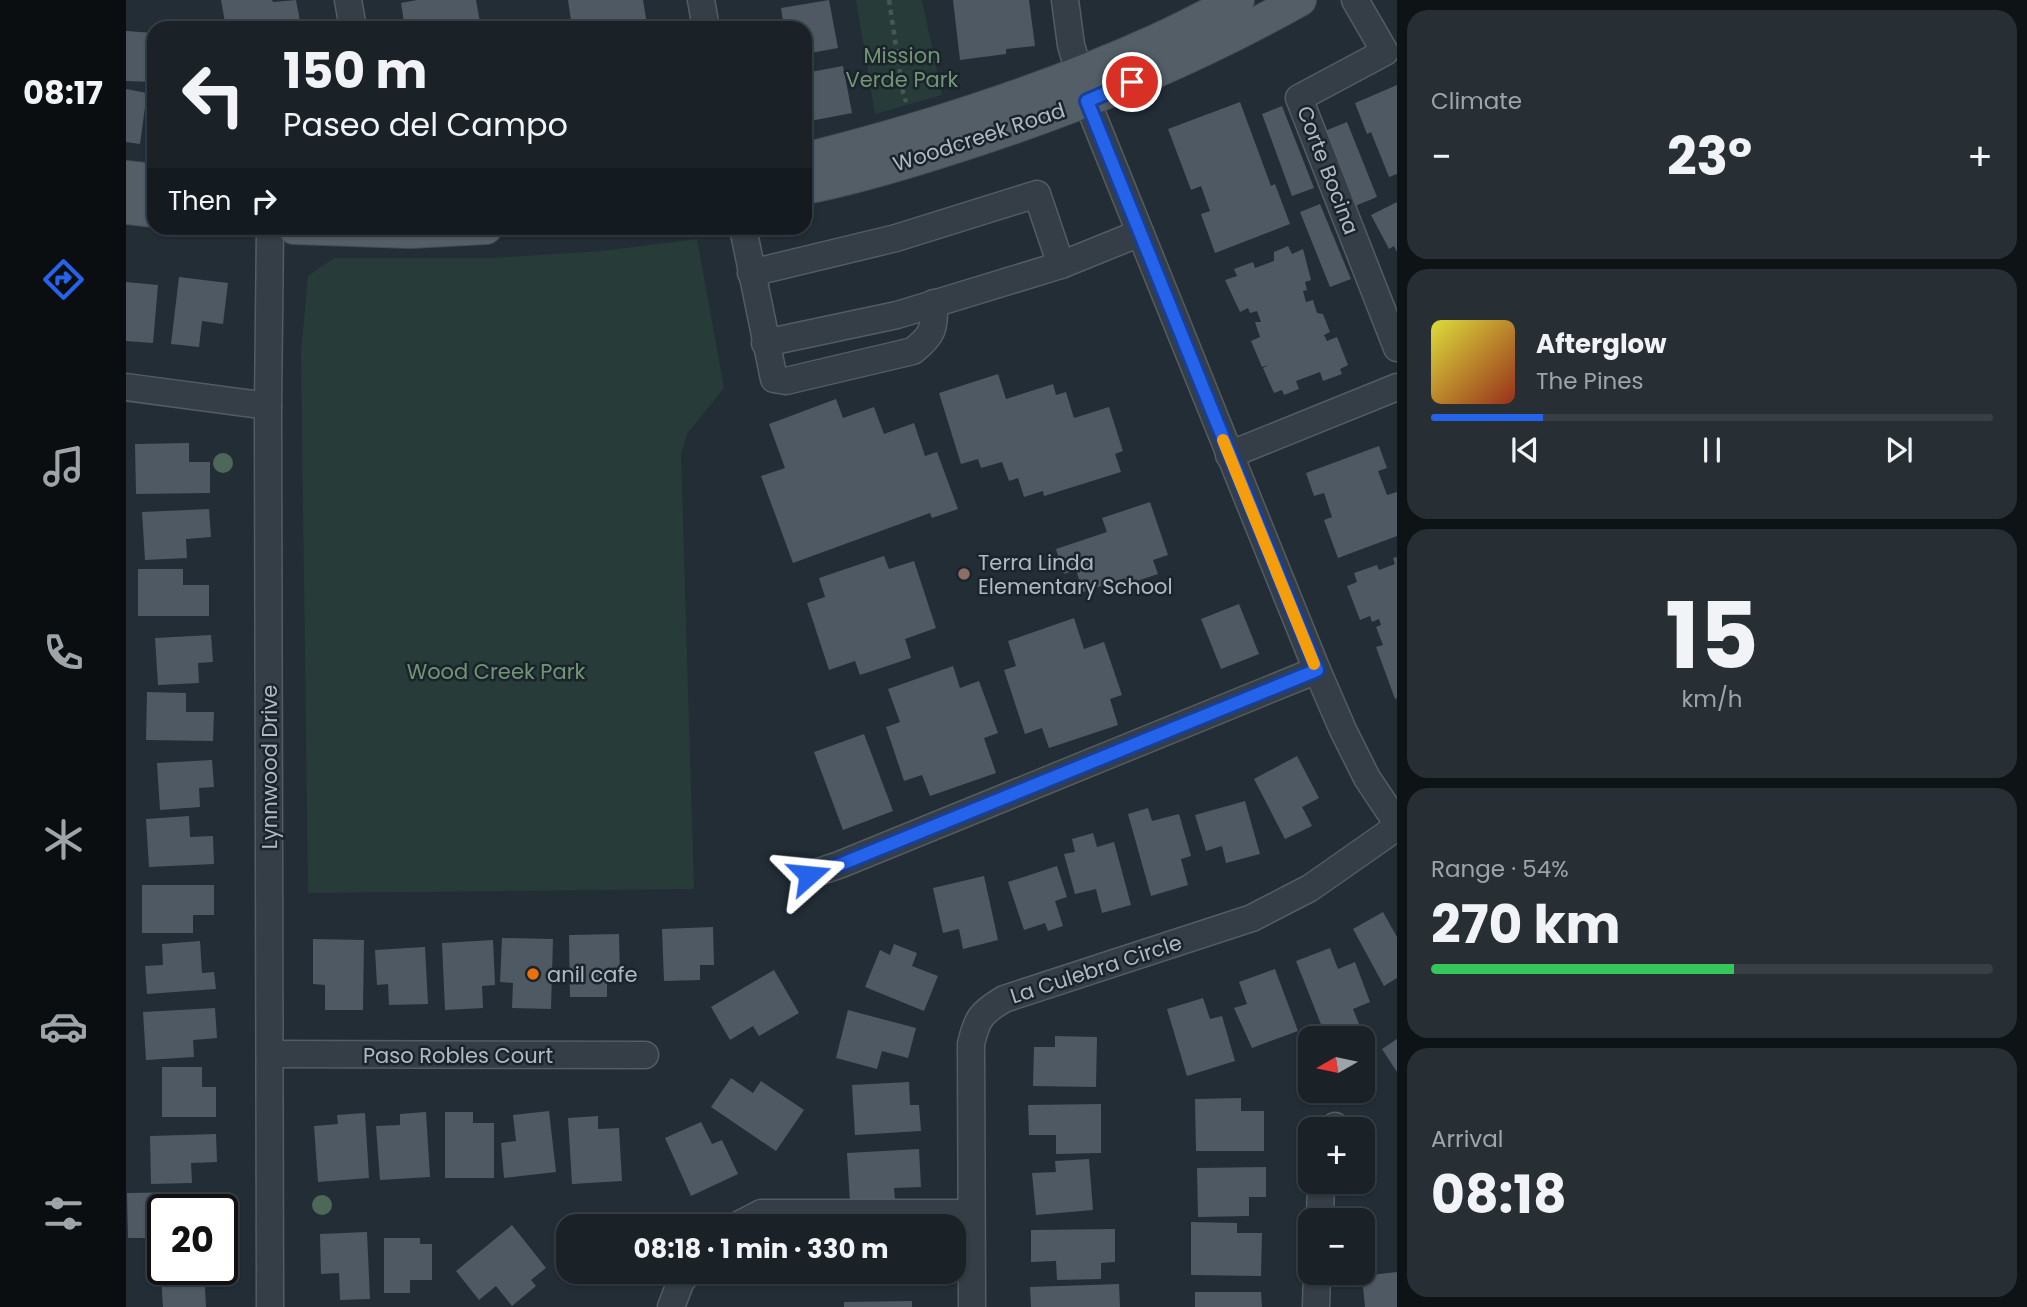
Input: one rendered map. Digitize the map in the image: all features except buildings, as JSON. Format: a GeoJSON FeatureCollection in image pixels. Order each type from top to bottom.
{"type":"FeatureCollection","features":[{"type":"Feature","properties":{"kind":"main road","name":"Woodcreek Road"},"geometry":{"type":"LineString","coordinates":[[812,186],[915,160],[986,137],[1083,87],[1157,40],[1238,0]]}},
{"type":"Feature","properties":{"kind":"main road","name":"Woodcreek Road"},"geometry":{"type":"LineString","coordinates":[[812,157],[916,129],[993,104],[1083,87],[1177,62],[1256,25],[1300,0]]}},
{"type":"Feature","properties":{"kind":"main road"},"geometry":{"type":"LineString","coordinates":[[126,177],[147,179]]}},
{"type":"Feature","properties":{"kind":"main road"},"geometry":{"type":"LineString","coordinates":[[126,208],[147,210]]}},
{"type":"Feature","properties":{"kind":"street"},"geometry":{"type":"LineString","coordinates":[[348,0],[352,21]]}},
{"type":"Feature","properties":{"kind":"street"},"geometry":{"type":"LineString","coordinates":[[701,0],[705,21]]}},
{"type":"Feature","properties":{"kind":"street"},"geometry":{"type":"LineString","coordinates":[[1065,0],[1070,45],[1083,87],[1229,455],[1343,730],[1367,778],[1397,825]]}},
{"type":"Feature","properties":{"kind":"street","name":"Corte Bocina"},"geometry":{"type":"LineString","coordinates":[[1355,0],[1391,48],[1299,98],[1397,348]]}},
{"type":"Feature","properties":{"kind":"street"},"geometry":{"type":"LineString","coordinates":[[751,273],[896,238],[1037,194],[1061,265]]}},
{"type":"Feature","properties":{"kind":"street"},"geometry":{"type":"LineString","coordinates":[[765,343],[897,315],[1061,265],[1140,233]]}},
{"type":"Feature","properties":{"kind":"street","name":"Lynnwood Drive"},"geometry":{"type":"LineString","coordinates":[[270,235],[270,1307]]}},
{"type":"Feature","properties":{"kind":"street"},"geometry":{"type":"LineString","coordinates":[[744,235],[774,379],[786,381],[913,351],[928,339],[934,327],[934,303]]}},
{"type":"Feature","properties":{"kind":"street"},"geometry":{"type":"LineString","coordinates":[[126,387],[268,406]]}},
{"type":"Feature","properties":{"kind":"street"},"geometry":{"type":"LineString","coordinates":[[1229,455],[1397,387]]}},
{"type":"Feature","properties":{"kind":"street"},"geometry":{"type":"LineString","coordinates":[[809,875],[1317,670]]}},
{"type":"Feature","properties":{"kind":"street","name":"La Culebra Circle"},"geometry":{"type":"LineString","coordinates":[[972,1307],[971,1044],[976,1021],[986,1010],[1004,999],[1252,918],[1310,888],[1397,825]]}},
{"type":"Feature","properties":{"kind":"street","name":"Paso Robles Court"},"geometry":{"type":"LineString","coordinates":[[271,1054],[645,1055]]}},
{"type":"Feature","properties":{"kind":"street"},"geometry":{"type":"LineString","coordinates":[[759,1214],[971,1213]]}},
{"type":"Feature","properties":{"kind":"street"},"geometry":{"type":"LineString","coordinates":[[671,1307],[680,1284]]}},
{"type":"Feature","properties":{"kind":"street"},"geometry":{"type":"LineString","coordinates":[[1316,1307],[1317,1285]]}},
{"type":"Feature","properties":{"kind":"path"},"geometry":{"type":"LineString","coordinates":[[889,0],[902,93],[916,129]]}},
{"type":"Feature","properties":{"kind":"green space","name":"Mission Verde Park"},"geometry":{"type":"Polygon","coordinates":[[[856,0],[922,0],[942,95],[875,114],[856,0]]]}},
{"type":"Feature","properties":{"kind":"green space","name":"Wood Creek Park"},"geometry":{"type":"Polygon","coordinates":[[[697,239],[724,388],[687,434],[681,454],[694,889],[308,893],[301,352],[308,276],[334,258],[492,258],[602,251],[697,239]]]}},
{"type":"Feature","properties":{"kind":"slow traffic"},"geometry":{"type":"LineString","coordinates":[[1223,440],[1314,664]]}},
{"type":"Feature","properties":{"kind":"place","name":"Terra Linda Elementary School"},"geometry":{"type":"Point","coordinates":[964,574]}},
{"type":"Feature","properties":{"kind":"place","name":"anil cafe"},"geometry":{"type":"Point","coordinates":[533,974]}},
{"type":"Feature","properties":{"kind":"route"},"geometry":{"type":"LineString","coordinates":[[809,875],[1317,670],[1087,101],[1132,82]]}}]}
